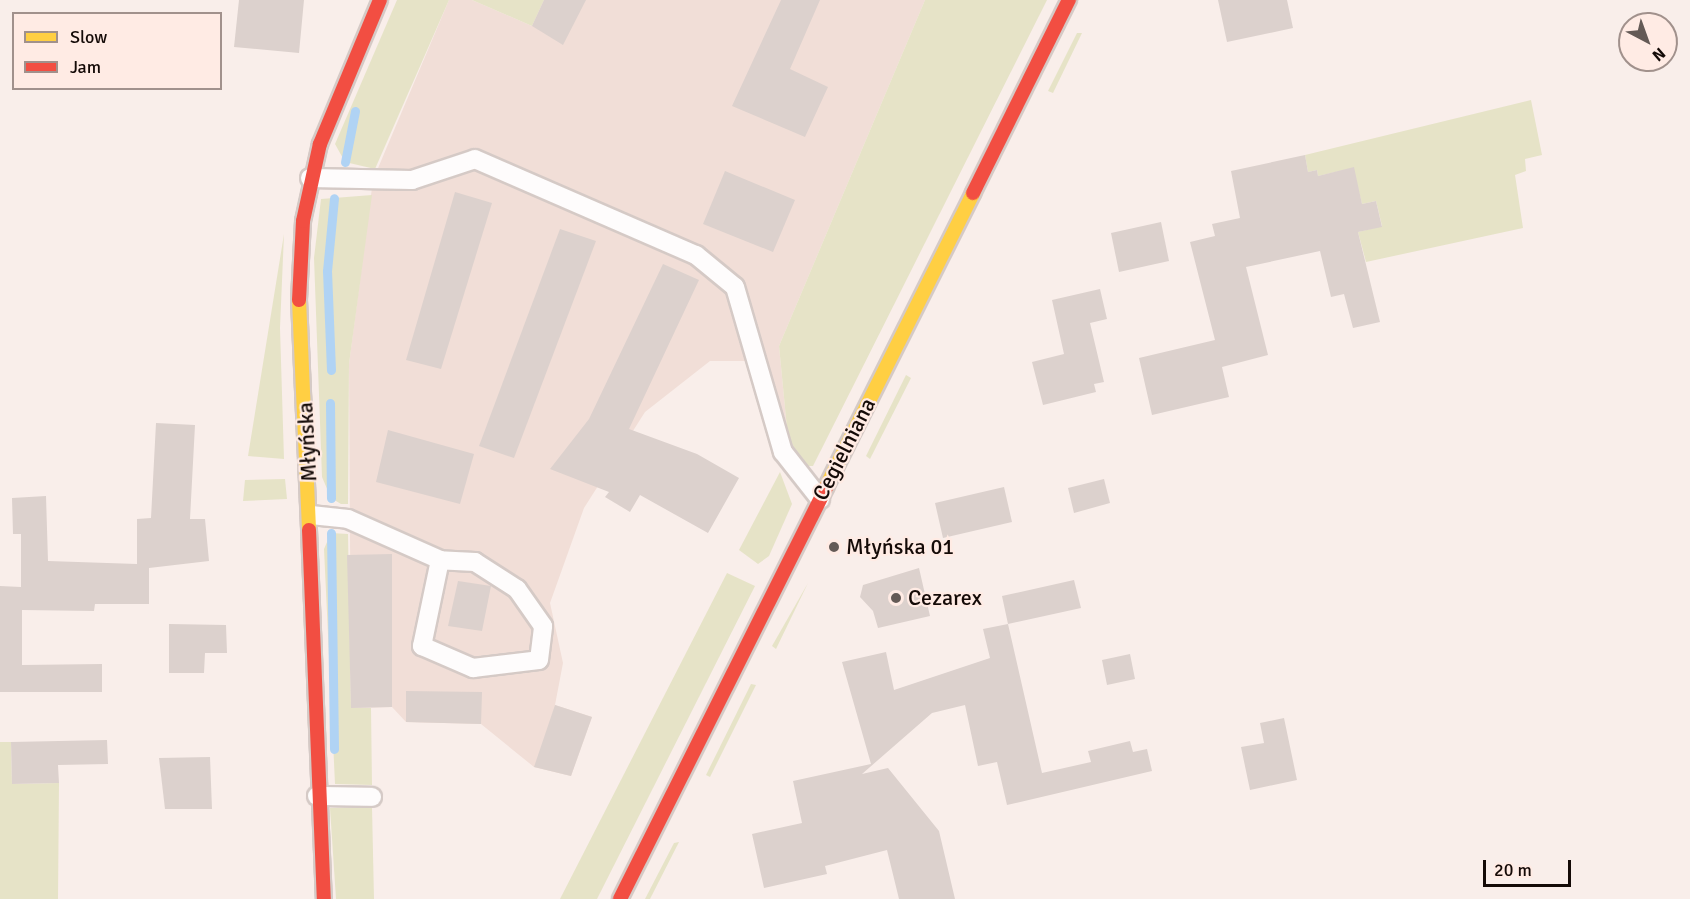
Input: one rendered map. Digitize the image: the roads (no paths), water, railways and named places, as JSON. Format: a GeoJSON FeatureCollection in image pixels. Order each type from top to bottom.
{"type":"FeatureCollection","features":[{"type":"Feature","properties":{"kind":"street","name":"Młyńska"},"geometry":{"type":"LineString","coordinates":[[324,899],[317,796],[311,515],[299,294],[310,178],[380,0]]}},
{"type":"Feature","properties":{"kind":"street","name":"Cegielniana"},"geometry":{"type":"LineString","coordinates":[[620,899],[1069,0]]}},
{"type":"Feature","properties":{"kind":"lane"},"geometry":{"type":"LineString","coordinates":[[310,178],[412,180],[475,159],[696,255],[735,287],[783,452],[820,499]]}},
{"type":"Feature","properties":{"kind":"lane"},"geometry":{"type":"LineString","coordinates":[[311,515],[348,519],[440,561],[475,562],[517,589],[543,626],[539,660],[473,668],[422,646],[440,561]]}},
{"type":"Feature","properties":{"kind":"lane"},"geometry":{"type":"LineString","coordinates":[[317,796],[372,797]]}},
{"type":"Feature","properties":{"kind":"waterway"},"geometry":{"type":"LineString","coordinates":[[345,162],[355,111]]}},
{"type":"Feature","properties":{"kind":"waterway"},"geometry":{"type":"LineString","coordinates":[[331,370],[327,271],[334,198]]}},
{"type":"Feature","properties":{"kind":"waterway"},"geometry":{"type":"LineString","coordinates":[[330,403],[331,498]]}},
{"type":"Feature","properties":{"kind":"waterway"},"geometry":{"type":"LineString","coordinates":[[331,533],[334,749]]}},
{"type":"Feature","properties":{"kind":"place","name":"Młyńska 01"},"geometry":{"type":"Point","coordinates":[834,547]}},
{"type":"Feature","properties":{"kind":"place","name":"Cezarex"},"geometry":{"type":"Point","coordinates":[896,598]}}]}
